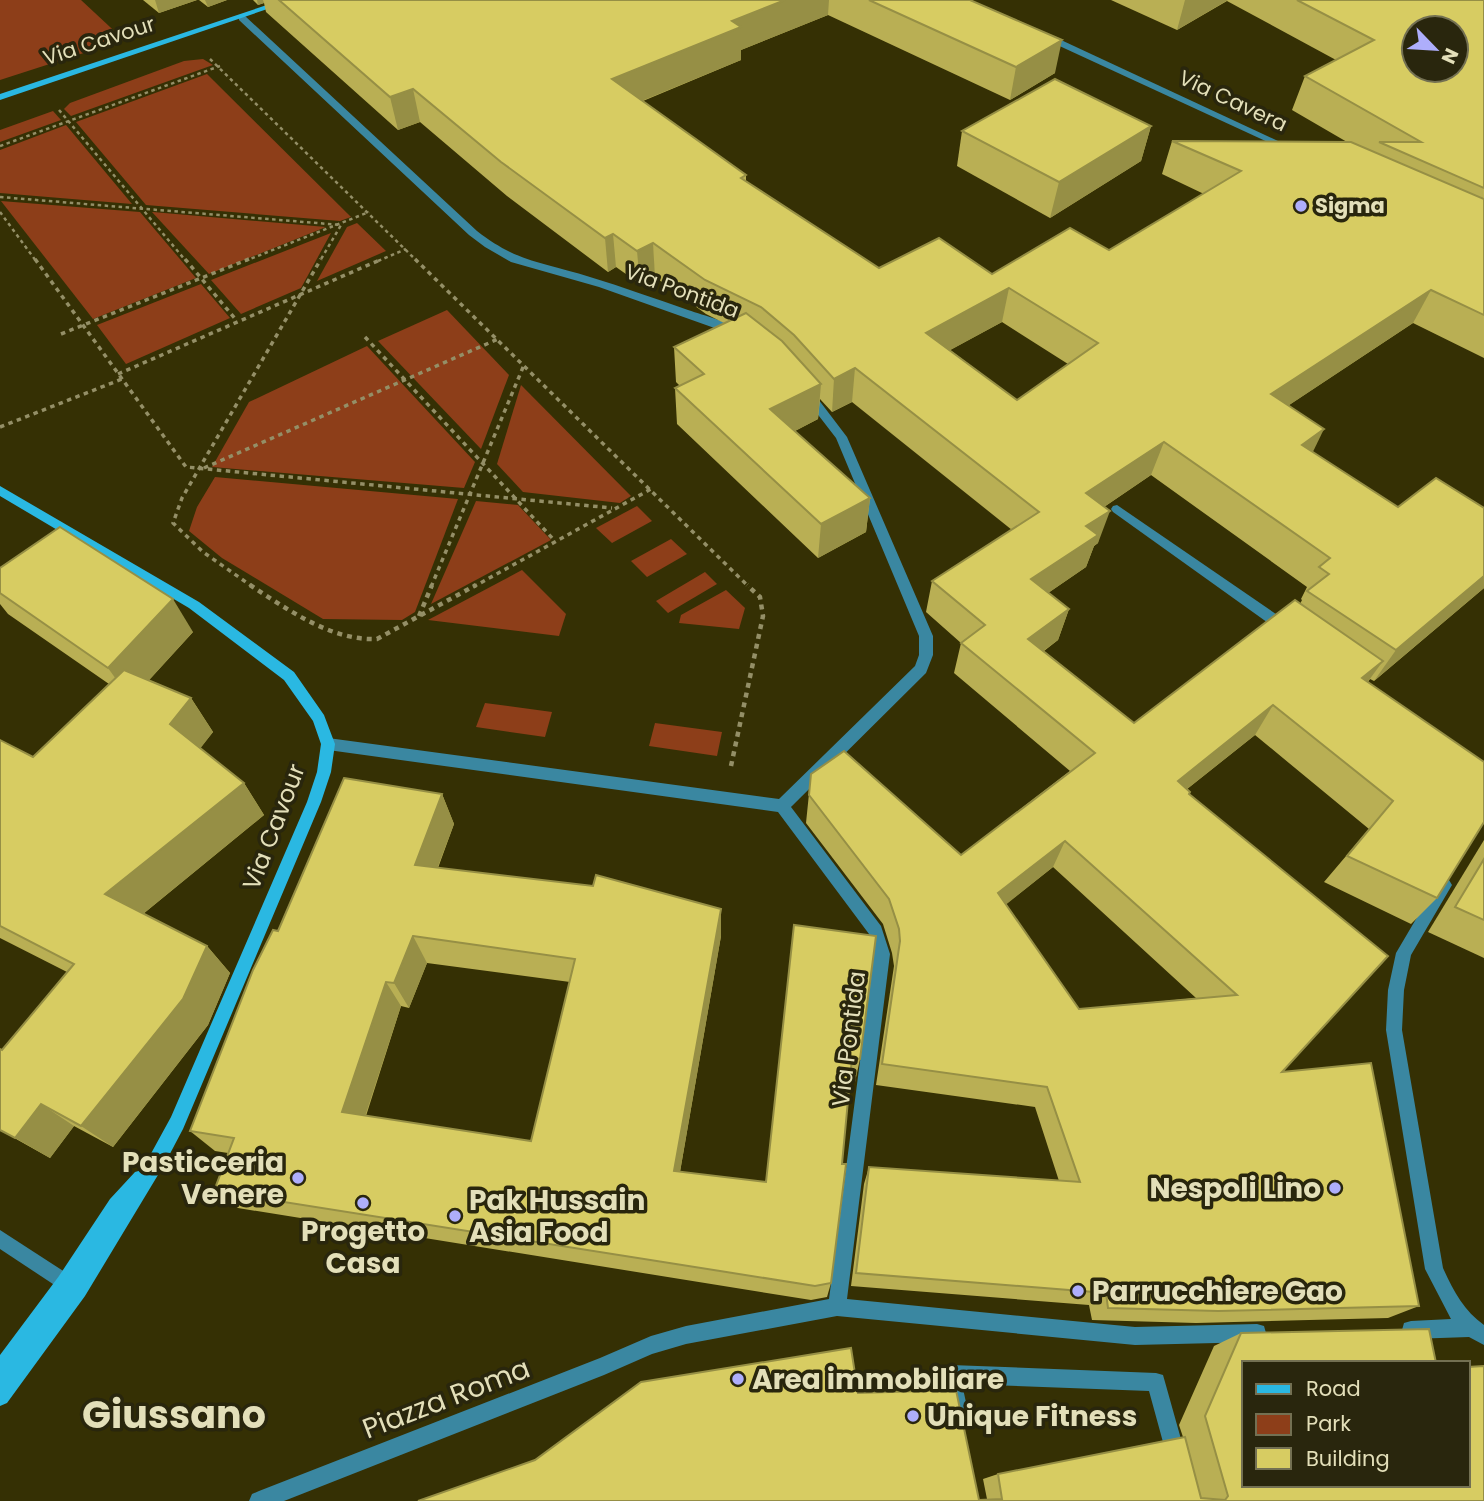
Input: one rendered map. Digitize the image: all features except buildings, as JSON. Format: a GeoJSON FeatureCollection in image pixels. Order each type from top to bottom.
{"type":"FeatureCollection","features":[{"type":"Feature","properties":{"kind":"street","name":"Via Cavour"},"geometry":{"type":"LineString","coordinates":[[0,97],[290,0]]}},
{"type":"Feature","properties":{"kind":"street","name":"Via Pontida"},"geometry":{"type":"LineString","coordinates":[[242,18],[474,233],[505,257],[524,266],[583,278],[718,324],[748,340]]}},
{"type":"Feature","properties":{"kind":"street","name":"Via Cavera"},"geometry":{"type":"LineString","coordinates":[[1027,28],[1305,156]]}},
{"type":"Feature","properties":{"kind":"street"},"geometry":{"type":"LineString","coordinates":[[328,744],[782,806],[921,669],[926,655],[926,636],[841,437],[796,379]]}},
{"type":"Feature","properties":{"kind":"street","name":"Via Cavour"},"geometry":{"type":"LineString","coordinates":[[0,490],[71,539],[194,605],[289,676],[319,719],[328,744],[324,772],[314,802],[177,1123],[79,1290],[0,1396]]}},
{"type":"Feature","properties":{"kind":"street"},"geometry":{"type":"LineString","coordinates":[[1116,509],[1295,635]]}},
{"type":"Feature","properties":{"kind":"street","name":"Via Pontida"},"geometry":{"type":"LineString","coordinates":[[782,806],[877,931],[882,954],[837,1307]]}},
{"type":"Feature","properties":{"kind":"street"},"geometry":{"type":"LineString","coordinates":[[1455,868],[1404,953],[1395,990],[1394,1030],[1434,1269],[1448,1299],[1476,1332]]}},
{"type":"Feature","properties":{"kind":"street","name":"Via Cavour"},"geometry":{"type":"LineString","coordinates":[[0,1371],[65,1282],[116,1205],[158,1159]]}},
{"type":"Feature","properties":{"kind":"street"},"geometry":{"type":"LineString","coordinates":[[0,1239],[65,1282]]}},
{"type":"Feature","properties":{"kind":"street","name":"Piazza Roma"},"geometry":{"type":"LineString","coordinates":[[260,1501],[651,1345],[686,1335],[837,1307],[1135,1336],[1274,1333]]}},
{"type":"Feature","properties":{"kind":"street"},"geometry":{"type":"LineString","coordinates":[[1385,1330],[1476,1332]]}},
{"type":"Feature","properties":{"kind":"street"},"geometry":{"type":"LineString","coordinates":[[961,1427],[951,1374],[1156,1382],[1181,1477]]}},
{"type":"Feature","properties":{"kind":"path"},"geometry":{"type":"LineString","coordinates":[[204,57],[219,66],[760,597],[764,606],[731,767]]}},
{"type":"Feature","properties":{"kind":"path"},"geometry":{"type":"LineString","coordinates":[[0,146],[219,66]]}},
{"type":"Feature","properties":{"kind":"path"},"geometry":{"type":"LineString","coordinates":[[62,102],[52,106],[237,321]]}},
{"type":"Feature","properties":{"kind":"path"},"geometry":{"type":"LineString","coordinates":[[0,197],[341,225]]}},
{"type":"Feature","properties":{"kind":"path"},"geometry":{"type":"LineString","coordinates":[[0,212],[186,467],[617,509]]}},
{"type":"Feature","properties":{"kind":"path"},"geometry":{"type":"LineString","coordinates":[[61,334],[369,212]]}},
{"type":"Feature","properties":{"kind":"path"},"geometry":{"type":"LineString","coordinates":[[341,225],[178,507],[173,523],[181,536],[216,563],[325,627],[351,639],[377,639],[651,489]]}},
{"type":"Feature","properties":{"kind":"path"},"geometry":{"type":"LineString","coordinates":[[118,374],[406,249]]}},
{"type":"Feature","properties":{"kind":"path"},"geometry":{"type":"LineString","coordinates":[[365,337],[555,541]]}},
{"type":"Feature","properties":{"kind":"path"},"geometry":{"type":"LineString","coordinates":[[201,469],[498,339]]}},
{"type":"Feature","properties":{"kind":"path"},"geometry":{"type":"LineString","coordinates":[[418,616],[524,365]]}},
{"type":"Feature","properties":{"kind":"path"},"geometry":{"type":"LineString","coordinates":[[0,427],[122,379]]}},
{"type":"Feature","properties":{"kind":"green space"},"geometry":{"type":"Polygon","coordinates":[[[0,0],[81,0],[124,40],[0,80],[0,0]]]}},
{"type":"Feature","properties":{"kind":"green space"},"geometry":{"type":"Polygon","coordinates":[[[203,59],[213,65],[71,116],[64,109],[70,103],[184,61],[203,59]]]}},
{"type":"Feature","properties":{"kind":"green space"},"geometry":{"type":"Polygon","coordinates":[[[207,74],[351,217],[340,221],[146,205],[76,122],[207,74]]]}},
{"type":"Feature","properties":{"kind":"green space"},"geometry":{"type":"Polygon","coordinates":[[[53,111],[61,120],[0,142],[0,130],[53,111]]]}},
{"type":"Feature","properties":{"kind":"green space"},"geometry":{"type":"Polygon","coordinates":[[[66,125],[132,204],[0,193],[0,150],[66,125]]]}},
{"type":"Feature","properties":{"kind":"green space"},"geometry":{"type":"Polygon","coordinates":[[[1,201],[140,212],[196,278],[93,319],[1,201]]]}},
{"type":"Feature","properties":{"kind":"green space"},"geometry":{"type":"Polygon","coordinates":[[[153,212],[326,227],[209,274],[153,212]]]}},
{"type":"Feature","properties":{"kind":"green space"},"geometry":{"type":"Polygon","coordinates":[[[357,223],[386,251],[317,281],[347,227],[357,223]]]}},
{"type":"Feature","properties":{"kind":"green space"},"geometry":{"type":"Polygon","coordinates":[[[331,233],[301,288],[241,314],[211,280],[331,233]]]}},
{"type":"Feature","properties":{"kind":"green space"},"geometry":{"type":"Polygon","coordinates":[[[201,284],[230,318],[126,364],[97,325],[201,284]]]}},
{"type":"Feature","properties":{"kind":"green space"},"geometry":{"type":"Polygon","coordinates":[[[447,310],[509,375],[481,449],[378,341],[447,310]]]}},
{"type":"Feature","properties":{"kind":"green space"},"geometry":{"type":"Polygon","coordinates":[[[367,346],[475,462],[464,488],[212,467],[249,402],[367,346]]]}},
{"type":"Feature","properties":{"kind":"green space"},"geometry":{"type":"Polygon","coordinates":[[[521,385],[631,496],[620,503],[523,492],[497,464],[521,385]]]}},
{"type":"Feature","properties":{"kind":"green space"},"geometry":{"type":"Polygon","coordinates":[[[215,477],[458,499],[415,612],[402,620],[323,619],[222,558],[189,531],[197,507],[215,477]]]}},
{"type":"Feature","properties":{"kind":"green space"},"geometry":{"type":"Polygon","coordinates":[[[476,501],[518,505],[551,540],[431,604],[476,501]]]}},
{"type":"Feature","properties":{"kind":"green space"},"geometry":{"type":"Polygon","coordinates":[[[637,506],[652,521],[612,543],[596,528],[637,506]]]}},
{"type":"Feature","properties":{"kind":"green space"},"geometry":{"type":"Polygon","coordinates":[[[671,539],[687,554],[647,577],[631,561],[671,539]]]}},
{"type":"Feature","properties":{"kind":"green space"},"geometry":{"type":"Polygon","coordinates":[[[522,570],[566,614],[559,636],[428,620],[522,570]]]}},
{"type":"Feature","properties":{"kind":"green space"},"geometry":{"type":"Polygon","coordinates":[[[705,572],[717,584],[668,613],[656,601],[705,572]]]}},
{"type":"Feature","properties":{"kind":"green space"},"geometry":{"type":"Polygon","coordinates":[[[726,590],[745,608],[739,629],[679,623],[681,615],[726,590]]]}},
{"type":"Feature","properties":{"kind":"green space"},"geometry":{"type":"Polygon","coordinates":[[[485,703],[552,712],[545,737],[476,727],[485,703]]]}},
{"type":"Feature","properties":{"kind":"green space"},"geometry":{"type":"Polygon","coordinates":[[[655,723],[722,732],[717,756],[649,746],[655,723]]]}},
{"type":"Feature","properties":{"kind":"place","name":"Sigma"},"geometry":{"type":"Point","coordinates":[1301,206]}},
{"type":"Feature","properties":{"kind":"place","name":"Pasticceria Venere"},"geometry":{"type":"Point","coordinates":[298,1178]}},
{"type":"Feature","properties":{"kind":"place","name":"Nespoli Lino"},"geometry":{"type":"Point","coordinates":[1335,1188]}},
{"type":"Feature","properties":{"kind":"place","name":"Progetto Casa"},"geometry":{"type":"Point","coordinates":[363,1203]}},
{"type":"Feature","properties":{"kind":"place","name":"Pak Hussain Asia Food"},"geometry":{"type":"Point","coordinates":[455,1216]}},
{"type":"Feature","properties":{"kind":"place","name":"Parrucchiere Gao"},"geometry":{"type":"Point","coordinates":[1078,1291]}},
{"type":"Feature","properties":{"kind":"place","name":"Area immobiliare"},"geometry":{"type":"Point","coordinates":[738,1379]}},
{"type":"Feature","properties":{"kind":"place","name":"Unique Fitness"},"geometry":{"type":"Point","coordinates":[913,1416]}},
{"type":"Feature","properties":{"kind":"district","name":"Giussano"},"geometry":{"type":"Point","coordinates":[174,1415]}}]}
